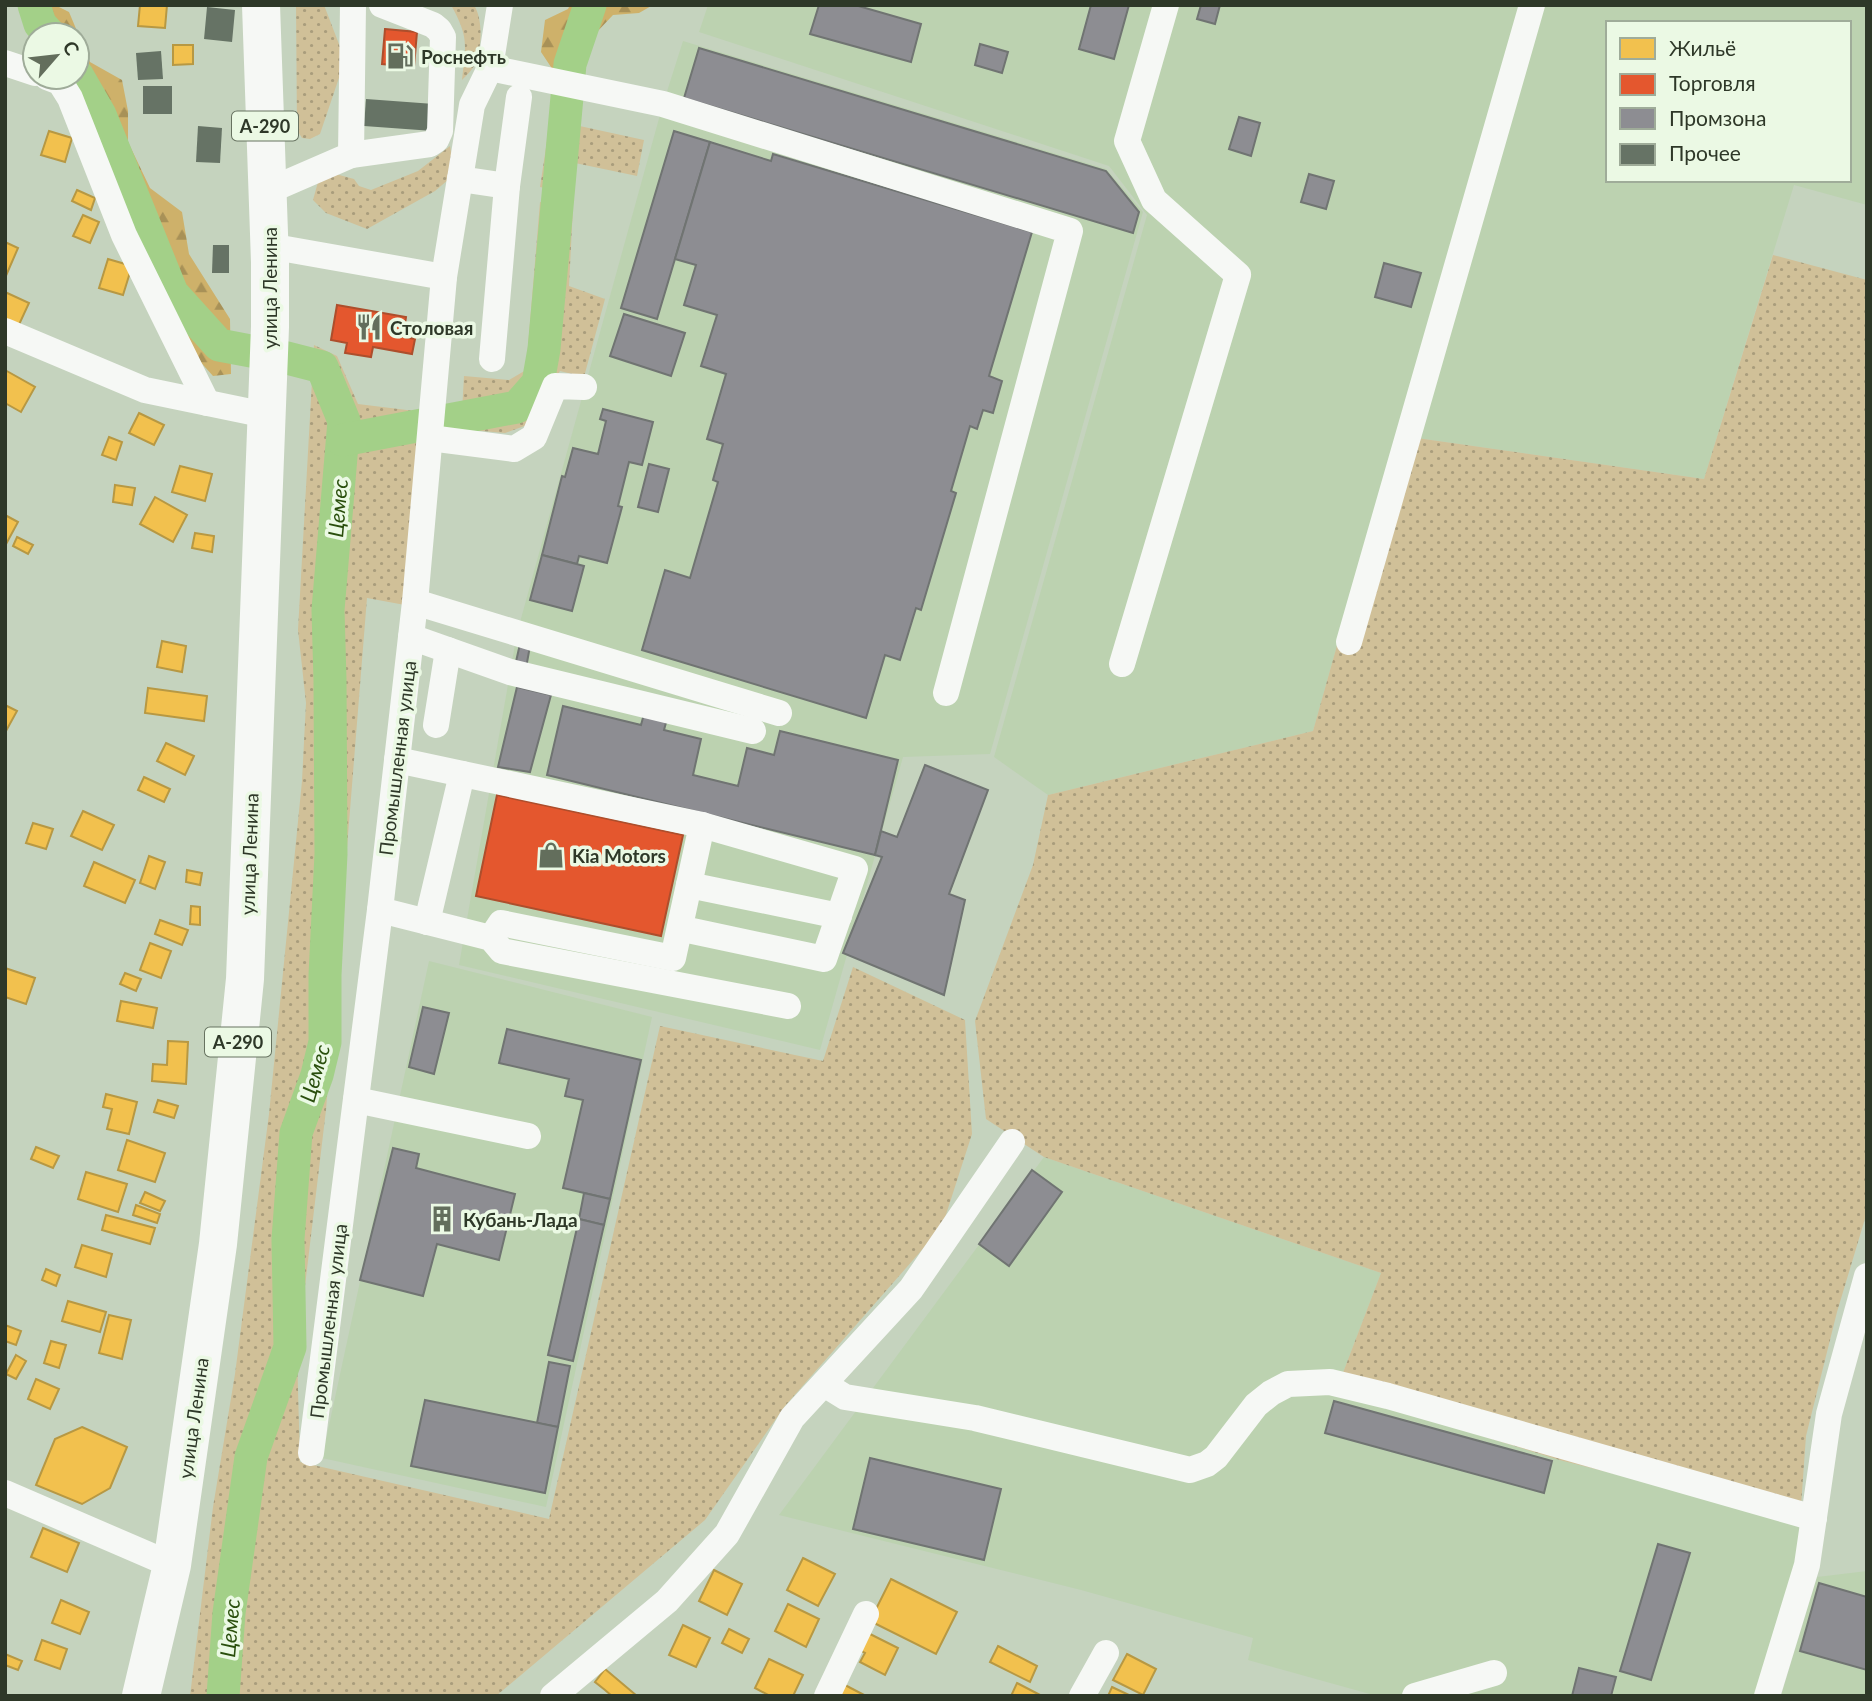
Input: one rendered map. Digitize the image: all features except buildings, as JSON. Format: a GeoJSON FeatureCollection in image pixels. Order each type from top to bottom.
{"type":"FeatureCollection","features":[{"type":"Feature","properties":{"kind":"highway","name":"улица Ленина"},"geometry":{"type":"LineString","coordinates":[[141,1696],[173,1565],[218,1244],[245,979],[270,327],[261,5]]}},
{"type":"Feature","properties":{"kind":"street"},"geometry":{"type":"LineString","coordinates":[[351,155],[353,5]]}},
{"type":"Feature","properties":{"kind":"street"},"geometry":{"type":"LineString","coordinates":[[268,191],[351,155],[430,144],[436,140],[440,131],[443,37],[433,25],[382,5]]}},
{"type":"Feature","properties":{"kind":"street","name":"Промышленная улица"},"geometry":{"type":"LineString","coordinates":[[311,1453],[380,910],[415,602],[444,277],[472,105],[490,68],[500,5]]}},
{"type":"Feature","properties":{"kind":"street"},"geometry":{"type":"LineString","coordinates":[[1122,664],[1238,275],[1154,200],[1127,141],[1166,5]]}},
{"type":"Feature","properties":{"kind":"street"},"geometry":{"type":"LineString","coordinates":[[1349,642],[1532,5]]}},
{"type":"Feature","properties":{"kind":"street"},"geometry":{"type":"LineString","coordinates":[[490,68],[663,104],[1070,231],[946,693]]}},
{"type":"Feature","properties":{"kind":"street"},"geometry":{"type":"LineString","coordinates":[[66,91],[124,235],[207,403]]}},
{"type":"Feature","properties":{"kind":"street"},"geometry":{"type":"LineString","coordinates":[[492,359],[507,186],[519,97]]}},
{"type":"Feature","properties":{"kind":"street"},"geometry":{"type":"LineString","coordinates":[[460,179],[507,186]]}},
{"type":"Feature","properties":{"kind":"street"},"geometry":{"type":"LineString","coordinates":[[269,246],[444,277]]}},
{"type":"Feature","properties":{"kind":"street"},"geometry":{"type":"LineString","coordinates":[[5,331],[145,390],[207,403],[267,398]]}},
{"type":"Feature","properties":{"kind":"street"},"geometry":{"type":"LineString","coordinates":[[431,426],[514,449],[534,437],[555,386],[584,387]]}},
{"type":"Feature","properties":{"kind":"street"},"geometry":{"type":"LineString","coordinates":[[415,602],[779,713]]}},
{"type":"Feature","properties":{"kind":"street"},"geometry":{"type":"LineString","coordinates":[[411,637],[510,672],[753,731]]}},
{"type":"Feature","properties":{"kind":"street"},"geometry":{"type":"LineString","coordinates":[[436,725],[448,650]]}},
{"type":"Feature","properties":{"kind":"street"},"geometry":{"type":"LineString","coordinates":[[397,760],[702,825],[855,869],[824,959],[683,929]]}},
{"type":"Feature","properties":{"kind":"street"},"geometry":{"type":"LineString","coordinates":[[427,922],[462,774]]}},
{"type":"Feature","properties":{"kind":"street"},"geometry":{"type":"LineString","coordinates":[[671,971],[702,825]]}},
{"type":"Feature","properties":{"kind":"street"},"geometry":{"type":"LineString","coordinates":[[689,885],[839,916]]}},
{"type":"Feature","properties":{"kind":"street"},"geometry":{"type":"LineString","coordinates":[[380,910],[491,938],[501,923],[788,1006]]}},
{"type":"Feature","properties":{"kind":"street"},"geometry":{"type":"LineString","coordinates":[[356,1100],[528,1136]]}},
{"type":"Feature","properties":{"kind":"street"},"geometry":{"type":"LineString","coordinates":[[553,1696],[667,1601],[727,1535],[792,1418],[911,1289],[1012,1142]]}},
{"type":"Feature","properties":{"kind":"street"},"geometry":{"type":"LineString","coordinates":[[1767,1696],[1807,1565],[1829,1415],[1867,1276]]}},
{"type":"Feature","properties":{"kind":"street"},"geometry":{"type":"LineString","coordinates":[[824,1384],[845,1397],[975,1418],[1190,1469],[1208,1464],[1216,1457],[1256,1405],[1271,1393],[1288,1384],[1330,1382],[1388,1396],[1814,1518]]}},
{"type":"Feature","properties":{"kind":"street"},"geometry":{"type":"LineString","coordinates":[[5,1493],[173,1565]]}},
{"type":"Feature","properties":{"kind":"street"},"geometry":{"type":"LineString","coordinates":[[827,1696],[866,1614]]}},
{"type":"Feature","properties":{"kind":"street"},"geometry":{"type":"LineString","coordinates":[[1082,1696],[1106,1653]]}},
{"type":"Feature","properties":{"kind":"street"},"geometry":{"type":"LineString","coordinates":[[1415,1696],[1494,1673]]}},
{"type":"Feature","properties":{"kind":"shaded area"},"geometry":{"type":"Polygon","coordinates":[[[296,5],[324,5],[344,63],[320,134],[310,139],[302,138],[297,130],[296,5]]]}},
{"type":"Feature","properties":{"kind":"shaded area"},"geometry":{"type":"Polygon","coordinates":[[[451,5],[474,5],[480,25],[476,62],[462,80],[465,42],[461,25],[451,5]]]}},
{"type":"Feature","properties":{"kind":"shaded area"},"geometry":{"type":"Polygon","coordinates":[[[708,5],[1867,5],[1867,205],[1794,185],[1704,479],[1396,435],[1313,731],[1048,795],[994,757],[1147,215],[1109,166],[699,32],[708,5]]]}},
{"type":"Feature","properties":{"kind":"shaded area"},"geometry":{"type":"Polygon","coordinates":[[[683,41],[1106,169],[1143,212],[990,754],[903,757],[820,1050],[459,965],[517,633],[663,104],[683,41]]]}},
{"type":"Feature","properties":{"kind":"shaded area"},"geometry":{"type":"Polygon","coordinates":[[[555,88],[581,93],[575,125],[644,140],[637,176],[575,163],[572,194],[540,187],[555,88]]]}},
{"type":"Feature","properties":{"kind":"shaded area"},"geometry":{"type":"Polygon","coordinates":[[[450,146],[455,174],[435,191],[367,229],[326,213],[313,200],[318,182],[332,173],[354,179],[359,186],[371,190],[418,171],[450,146]]]}},
{"type":"Feature","properties":{"kind":"shaded area"},"geometry":{"type":"Polygon","coordinates":[[[540,202],[573,207],[569,286],[605,299],[584,377],[560,371],[527,425],[505,433],[461,429],[464,376],[509,380],[526,370],[540,202]]]}},
{"type":"Feature","properties":{"kind":"shaded area"},"geometry":{"type":"Polygon","coordinates":[[[1773,255],[1867,280],[1867,1212],[1837,1312],[1806,1436],[1800,1520],[1563,1461],[1336,1391],[1381,1273],[1044,1157],[986,1119],[975,1021],[1033,865],[1048,795],[1313,731],[1396,435],[1704,479],[1773,255]]]}},
{"type":"Feature","properties":{"kind":"shaded area"},"geometry":{"type":"Polygon","coordinates":[[[314,345],[337,356],[358,404],[423,412],[405,605],[367,598],[326,1110],[297,1353],[300,1462],[549,1519],[660,1026],[823,1061],[853,967],[965,1020],[972,1134],[942,1227],[785,1406],[705,1520],[496,1696],[190,1696],[213,1507],[235,1374],[269,1114],[302,781],[306,703],[298,630],[314,345]]]}},
{"type":"Feature","properties":{"kind":"shaded area"},"geometry":{"type":"Polygon","coordinates":[[[429,961],[652,1017],[546,1507],[322,1458],[429,961]]]}},
{"type":"Feature","properties":{"kind":"shaded area"},"geometry":{"type":"Polygon","coordinates":[[[1044,1157],[1381,1273],[1336,1391],[1563,1461],[1800,1520],[1795,1574],[1759,1696],[1377,1696],[1248,1660],[1253,1638],[1081,1590],[779,1515],[1044,1157]]]}},
{"type":"Feature","properties":{"kind":"shaded area"},"geometry":{"type":"Polygon","coordinates":[[[1867,1571],[1867,1696],[1781,1696],[1817,1577],[1867,1571]]]}},
{"type":"Feature","properties":{"kind":"green space"},"geometry":{"type":"Polygon","coordinates":[[[41,5],[55,5],[69,12],[73,21],[37,21],[41,5]]]}},
{"type":"Feature","properties":{"kind":"green space"},"geometry":{"type":"Polygon","coordinates":[[[570,5],[653,5],[639,13],[613,15],[594,35],[581,67],[555,73],[541,52],[545,20],[568,9],[570,5]]]}},
{"type":"Feature","properties":{"kind":"green space"},"geometry":{"type":"Polygon","coordinates":[[[91,63],[122,80],[128,111],[128,142],[150,188],[182,212],[189,254],[230,319],[231,374],[213,376],[187,347],[68,91],[91,91],[91,63]]]}},
{"type":"Feature","properties":{"kind":"waterway","name":"Цемес"},"geometry":{"type":"LineString","coordinates":[[34,5],[39,21]]}},
{"type":"Feature","properties":{"kind":"waterway","name":"Цемес"},"geometry":{"type":"LineString","coordinates":[[343,440],[517,407],[538,383],[544,349],[570,64],[590,5]]}},
{"type":"Feature","properties":{"kind":"waterway","name":"Цемес"},"geometry":{"type":"LineString","coordinates":[[86,91],[100,115],[172,293],[219,345],[322,367],[344,421],[328,610],[331,854],[325,975],[325,1042],[317,1075],[296,1133],[288,1239],[290,1347],[251,1457],[229,1613],[223,1696]]}},
{"type":"Feature","properties":{"kind":"place","name":"Роснефть"},"geometry":{"type":"Point","coordinates":[400,56]}},
{"type":"Feature","properties":{"kind":"place","name":"Столовая"},"geometry":{"type":"Point","coordinates":[369,327]}},
{"type":"Feature","properties":{"kind":"place","name":"Kia Motors"},"geometry":{"type":"Point","coordinates":[551,855]}},
{"type":"Feature","properties":{"kind":"place","name":"Кубань-Лада"},"geometry":{"type":"Point","coordinates":[442,1219]}}]}
